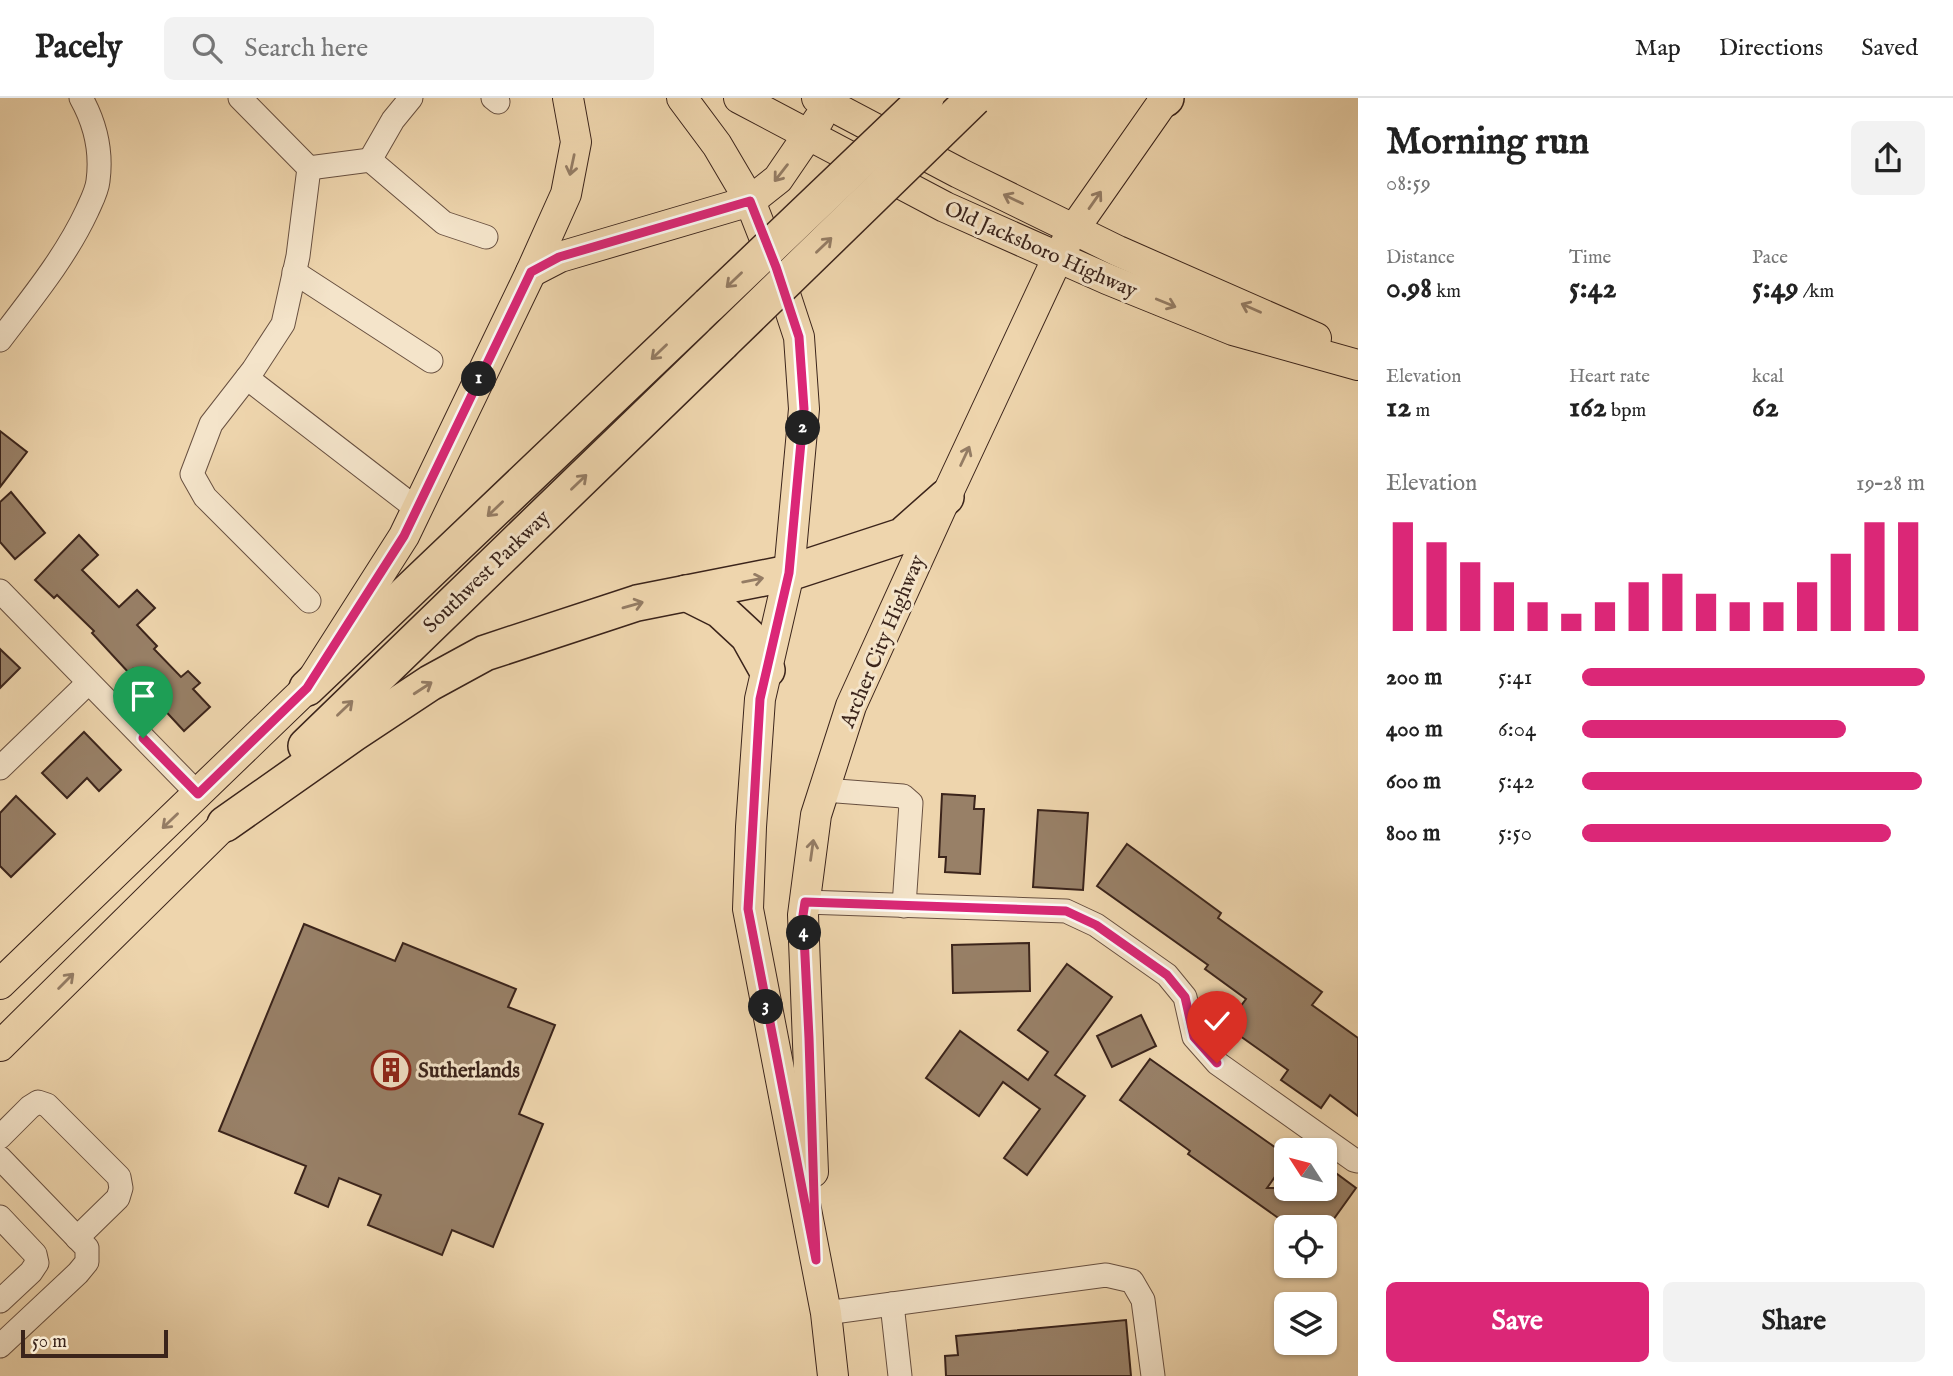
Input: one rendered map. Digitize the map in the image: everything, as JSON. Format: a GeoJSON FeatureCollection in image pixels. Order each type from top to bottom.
{"type":"FeatureCollection","features":[{"type":"Feature","properties":{"kind":"highway","name":"Southwest Parkway"},"geometry":{"type":"LineString","coordinates":[[307,688],[926,98]]}},
{"type":"Feature","properties":{"kind":"highway","name":"Southwest Parkway"},"geometry":{"type":"LineString","coordinates":[[225,824],[974,98]]}},
{"type":"Feature","properties":{"kind":"highway"},"geometry":{"type":"LineString","coordinates":[[225,824],[430,683],[485,653],[637,603],[789,573],[902,536],[946,497]]}},
{"type":"Feature","properties":{"kind":"highway"},"geometry":{"type":"LineString","coordinates":[[686,593],[720,610],[739,627],[748,636],[767,670]]}},
{"type":"Feature","properties":{"kind":"main road"},"geometry":{"type":"LineString","coordinates":[[307,688],[404,536],[566,194],[576,142],[568,98]]}},
{"type":"Feature","properties":{"kind":"main road","name":"Archer City Highway"},"geometry":{"type":"LineString","coordinates":[[681,98],[717,145],[750,201],[799,337],[804,409],[789,573],[760,699],[748,909],[826,1313],[833,1376]]}},
{"type":"Feature","properties":{"kind":"main road","name":"Old Jacksboro Highway"},"geometry":{"type":"LineString","coordinates":[[739,98],[945,207],[1107,279],[1233,330],[1358,365]]}},
{"type":"Feature","properties":{"kind":"main road"},"geometry":{"type":"LineString","coordinates":[[1058,257],[1074,229],[1165,98]]}},
{"type":"Feature","properties":{"kind":"main road"},"geometry":{"type":"LineString","coordinates":[[531,272],[559,257],[750,201],[778,179],[808,135],[827,100]]}},
{"type":"Feature","properties":{"kind":"main road","name":"Old Jacksboro Highway"},"geometry":{"type":"LineString","coordinates":[[827,100],[959,173],[1118,251],[1358,357]]}},
{"type":"Feature","properties":{"kind":"main road","name":"Archer City Highway"},"geometry":{"type":"LineString","coordinates":[[816,1260],[803,915],[816,815],[851,706],[1058,257]]}},
{"type":"Feature","properties":{"kind":"main road","name":"Southwest Parkway"},"geometry":{"type":"LineString","coordinates":[[4,980],[307,688]]}},
{"type":"Feature","properties":{"kind":"main road","name":"Southwest Parkway"},"geometry":{"type":"LineString","coordinates":[[0,1046],[225,824]]}},
{"type":"Feature","properties":{"kind":"main road"},"geometry":{"type":"LineString","coordinates":[[4,980],[37,1009]]}},
{"type":"Feature","properties":{"kind":"street"},"geometry":{"type":"LineString","coordinates":[[0,340],[77,232],[98,183],[97,136],[81,98]]}},
{"type":"Feature","properties":{"kind":"street"},"geometry":{"type":"LineString","coordinates":[[370,160],[393,120],[411,98]]}},
{"type":"Feature","properties":{"kind":"street"},"geometry":{"type":"LineString","coordinates":[[249,101],[309,168],[295,272],[283,324],[247,378],[211,424],[192,474],[205,497],[309,601]]}},
{"type":"Feature","properties":{"kind":"street"},"geometry":{"type":"LineString","coordinates":[[309,168],[370,160],[444,223],[486,237]]}},
{"type":"Feature","properties":{"kind":"street"},"geometry":{"type":"LineString","coordinates":[[295,272],[431,361]]}},
{"type":"Feature","properties":{"kind":"street"},"geometry":{"type":"LineString","coordinates":[[247,378],[417,509]]}},
{"type":"Feature","properties":{"kind":"street"},"geometry":{"type":"LineString","coordinates":[[0,591],[198,794]]}},
{"type":"Feature","properties":{"kind":"street"},"geometry":{"type":"LineString","coordinates":[[0,768],[88,683]]}},
{"type":"Feature","properties":{"kind":"street"},"geometry":{"type":"LineString","coordinates":[[824,790],[904,796],[911,803],[904,906]]}},
{"type":"Feature","properties":{"kind":"street"},"geometry":{"type":"LineString","coordinates":[[805,902],[1066,911],[1096,925],[1167,975],[1185,997],[1194,1037],[1217,1063],[1358,1161]]}},
{"type":"Feature","properties":{"kind":"street"},"geometry":{"type":"LineString","coordinates":[[0,1137],[30,1107],[38,1102],[47,1105],[119,1177],[121,1188],[117,1198],[76,1238]]}},
{"type":"Feature","properties":{"kind":"street"},"geometry":{"type":"LineString","coordinates":[[0,1158],[87,1248],[87,1262],[78,1273],[0,1346]]}},
{"type":"Feature","properties":{"kind":"street"},"geometry":{"type":"LineString","coordinates":[[0,1217],[35,1254],[37,1263],[32,1272],[0,1301]]}},
{"type":"Feature","properties":{"kind":"street"},"geometry":{"type":"LineString","coordinates":[[826,1313],[1106,1275],[1132,1281],[1143,1300],[1153,1376]]}},
{"type":"Feature","properties":{"kind":"street"},"geometry":{"type":"LineString","coordinates":[[892,1304],[900,1376]]}},
{"type":"Feature","properties":{"kind":"street"},"geometry":{"type":"LineString","coordinates":[[0,1307],[19,1328]]}},
{"type":"Feature","properties":{"kind":"building"},"geometry":{"type":"Polygon","coordinates":[[[0,431],[27,452],[0,487],[0,431]]]}},
{"type":"Feature","properties":{"kind":"building"},"geometry":{"type":"Polygon","coordinates":[[[11,492],[45,533],[15,559],[0,542],[0,502],[11,492]]]}},
{"type":"Feature","properties":{"kind":"building"},"geometry":{"type":"Polygon","coordinates":[[[79,535],[98,555],[82,570],[119,607],[137,590],[155,608],[137,625],[157,646],[154,649],[181,677],[188,671],[200,683],[193,689],[210,707],[184,731],[158,703],[162,699],[133,669],[129,673],[92,633],[94,631],[57,595],[54,598],[35,580],[79,535]]]}},
{"type":"Feature","properties":{"kind":"building"},"geometry":{"type":"Polygon","coordinates":[[[0,649],[20,668],[0,688],[0,649]]]}},
{"type":"Feature","properties":{"kind":"building"},"geometry":{"type":"Polygon","coordinates":[[[84,732],[121,770],[99,791],[87,778],[67,798],[42,773],[84,732]]]}},
{"type":"Feature","properties":{"kind":"building"},"geometry":{"type":"Polygon","coordinates":[[[942,794],[975,796],[974,809],[984,809],[980,874],[945,872],[946,857],[939,857],[942,794]]]}},
{"type":"Feature","properties":{"kind":"building"},"geometry":{"type":"Polygon","coordinates":[[[16,796],[55,834],[11,877],[0,866],[0,813],[16,796]]]}},
{"type":"Feature","properties":{"kind":"building"},"geometry":{"type":"Polygon","coordinates":[[[1038,810],[1088,813],[1083,890],[1033,887],[1038,810]]]}},
{"type":"Feature","properties":{"kind":"building"},"geometry":{"type":"Polygon","coordinates":[[[1127,844],[1221,913],[1218,918],[1322,992],[1312,1005],[1358,1038],[1358,1116],[1330,1095],[1321,1108],[1281,1080],[1288,1070],[1226,1026],[1246,999],[1205,969],[1208,965],[1097,886],[1127,844]]]}},
{"type":"Feature","properties":{"kind":"building","name":"Sutherlands"},"geometry":{"type":"Polygon","coordinates":[[[304,924],[395,961],[403,943],[516,989],[508,1007],[555,1025],[519,1114],[543,1124],[493,1247],[452,1230],[442,1255],[368,1225],[381,1195],[339,1178],[328,1207],[295,1193],[306,1166],[219,1131],[304,924]]]}},
{"type":"Feature","properties":{"kind":"building"},"geometry":{"type":"Polygon","coordinates":[[[1029,943],[1030,991],[953,993],[952,945],[1029,943]]]}},
{"type":"Feature","properties":{"kind":"building"},"geometry":{"type":"Polygon","coordinates":[[[1067,964],[1112,997],[1055,1075],[1085,1096],[1027,1175],[1004,1158],[1040,1109],[1003,1082],[979,1116],[926,1078],[960,1031],[1028,1080],[1048,1052],[1018,1030],[1067,964]]]}},
{"type":"Feature","properties":{"kind":"building"},"geometry":{"type":"Polygon","coordinates":[[[1141,1015],[1156,1046],[1112,1067],[1097,1036],[1141,1015]]]}},
{"type":"Feature","properties":{"kind":"building"},"geometry":{"type":"Polygon","coordinates":[[[1150,1059],[1274,1147],[1274,1178],[1267,1188],[1274,1188],[1274,1201],[1337,1201],[1337,1174],[1356,1188],[1337,1215],[1274,1215],[1188,1154],[1190,1151],[1120,1100],[1150,1059]]]}},
{"type":"Feature","properties":{"kind":"building"},"geometry":{"type":"Polygon","coordinates":[[[1126,1320],[1131,1376],[946,1376],[945,1356],[958,1355],[956,1336],[1126,1320]]]}},
{"type":"Feature","properties":{"kind":"place","name":"Sutherlands"},"geometry":{"type":"Point","coordinates":[391,1070]}},
{"type":"Feature","properties":{"kind":"route"},"geometry":{"type":"LineString","coordinates":[[143,738],[198,794],[307,688],[404,536],[531,272],[559,257],[750,201],[799,337],[804,409],[789,573],[760,699],[748,909],[816,1260],[803,915],[805,902],[1066,911],[1096,925],[1167,975],[1185,997],[1194,1037],[1217,1063]]}}]}
